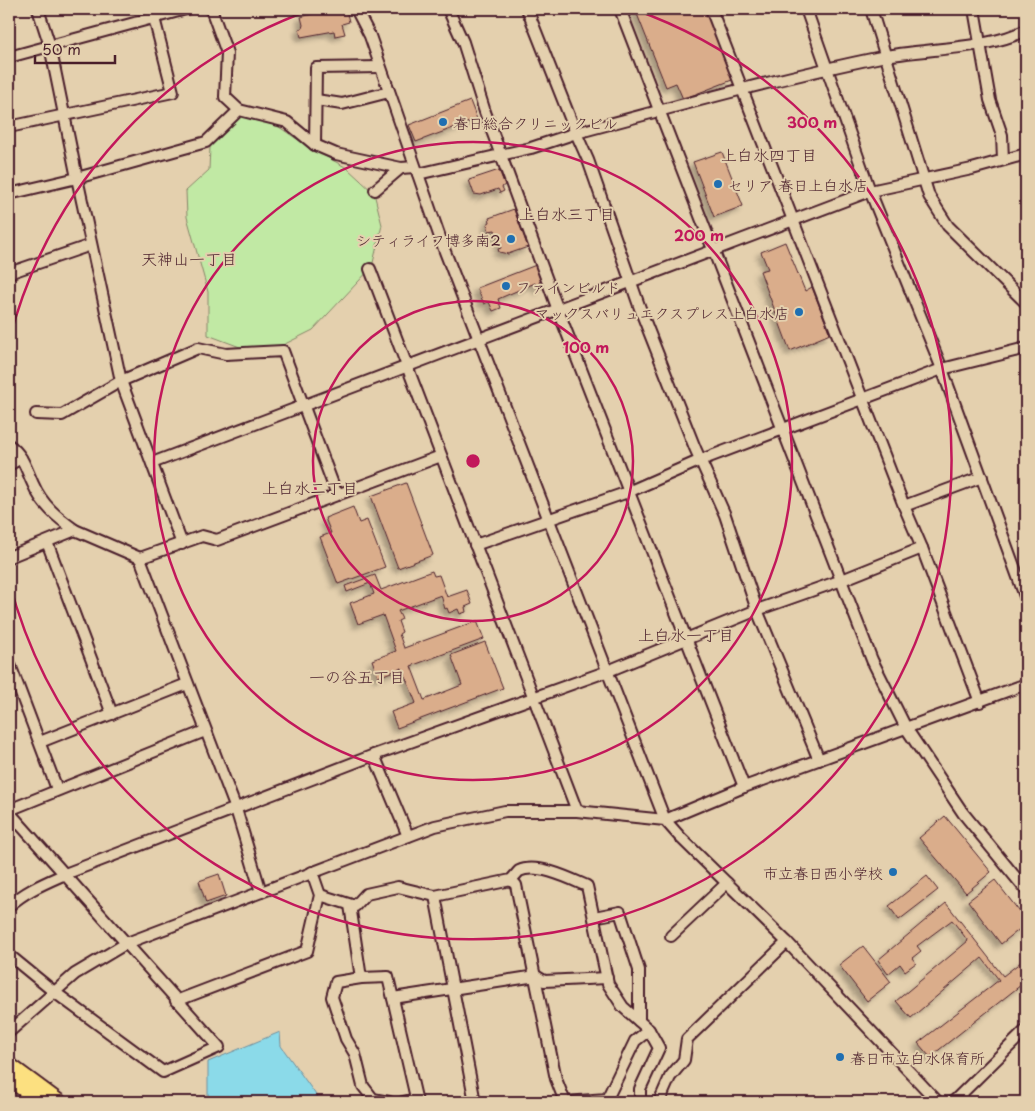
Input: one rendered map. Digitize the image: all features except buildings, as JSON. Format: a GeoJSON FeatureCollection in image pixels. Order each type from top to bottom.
{"type":"FeatureCollection","features":[{"type":"Feature","properties":{"kind":"main road"},"geometry":{"type":"LineString","coordinates":[[9,1065],[60,1102]]}},
{"type":"Feature","properties":{"kind":"main road"},"geometry":{"type":"LineString","coordinates":[[9,1079],[42,1102]]}},
{"type":"Feature","properties":{"kind":"street"},"geometry":{"type":"LineString","coordinates":[[38,9],[50,46],[62,116],[121,381],[182,544]]}},
{"type":"Feature","properties":{"kind":"street"},"geometry":{"type":"LineString","coordinates":[[9,57],[186,9]]}},
{"type":"Feature","properties":{"kind":"street"},"geometry":{"type":"LineString","coordinates":[[211,9],[227,54],[225,97],[239,110],[287,122],[315,145],[336,154],[417,171],[532,148],[576,133],[826,69],[885,56],[1016,36],[1026,30]]}},
{"type":"Feature","properties":{"kind":"street"},"geometry":{"type":"LineString","coordinates":[[356,9],[370,36],[479,340],[665,820],[787,942],[933,1101]]}},
{"type":"Feature","properties":{"kind":"street"},"geometry":{"type":"LineString","coordinates":[[448,9],[463,42],[500,154],[558,310],[744,787]]}},
{"type":"Feature","properties":{"kind":"street"},"geometry":{"type":"LineString","coordinates":[[527,9],[588,160],[657,354],[725,516],[757,610],[819,760]]}},
{"type":"Feature","properties":{"kind":"street"},"geometry":{"type":"LineString","coordinates":[[620,9],[872,660],[906,728],[963,813],[1026,890]]}},
{"type":"Feature","properties":{"kind":"street"},"geometry":{"type":"LineString","coordinates":[[711,9],[922,548],[980,702]]}},
{"type":"Feature","properties":{"kind":"street"},"geometry":{"type":"LineString","coordinates":[[806,9],[870,191],[942,369],[1026,599]]}},
{"type":"Feature","properties":{"kind":"street"},"geometry":{"type":"LineString","coordinates":[[871,9],[928,196],[948,226],[1026,303]]}},
{"type":"Feature","properties":{"kind":"street"},"geometry":{"type":"LineString","coordinates":[[974,9],[990,100],[1002,135],[1003,160]]}},
{"type":"Feature","properties":{"kind":"street"},"geometry":{"type":"LineString","coordinates":[[9,127],[173,92],[154,18]]}},
{"type":"Feature","properties":{"kind":"street"},"geometry":{"type":"LineString","coordinates":[[315,145],[316,68],[380,67]]}},
{"type":"Feature","properties":{"kind":"street"},"geometry":{"type":"LineString","coordinates":[[316,100],[342,104],[389,92]]}},
{"type":"Feature","properties":{"kind":"street"},"geometry":{"type":"LineString","coordinates":[[9,194],[76,178],[206,142],[239,110]]}},
{"type":"Feature","properties":{"kind":"street"},"geometry":{"type":"LineString","coordinates":[[152,463],[406,365],[479,340],[792,219],[870,191],[972,169],[1026,154]]}},
{"type":"Feature","properties":{"kind":"street"},"geometry":{"type":"LineString","coordinates":[[375,190],[401,168]]}},
{"type":"Feature","properties":{"kind":"street"},"geometry":{"type":"LineString","coordinates":[[9,273],[91,245]]}},
{"type":"Feature","properties":{"kind":"street"},"geometry":{"type":"LineString","coordinates":[[370,269],[532,697],[577,810]]}},
{"type":"Feature","properties":{"kind":"street"},"geometry":{"type":"LineString","coordinates":[[36,414],[62,415],[121,381],[198,348],[226,354],[283,351],[337,495]]}},
{"type":"Feature","properties":{"kind":"street"},"geometry":{"type":"LineString","coordinates":[[475,545],[628,492],[701,460],[942,369],[1026,348]]}},
{"type":"Feature","properties":{"kind":"street"},"geometry":{"type":"LineString","coordinates":[[9,445],[17,451],[33,485],[52,513],[75,530],[140,558],[202,536],[216,540],[441,456]]}},
{"type":"Feature","properties":{"kind":"street"},"geometry":{"type":"LineString","coordinates":[[9,465],[21,458]]}},
{"type":"Feature","properties":{"kind":"street"},"geometry":{"type":"LineString","coordinates":[[904,506],[982,477]]}},
{"type":"Feature","properties":{"kind":"street"},"geometry":{"type":"LineString","coordinates":[[9,558],[75,530]]}},
{"type":"Feature","properties":{"kind":"street"},"geometry":{"type":"LineString","coordinates":[[47,542],[112,714]]}},
{"type":"Feature","properties":{"kind":"street"},"geometry":{"type":"LineString","coordinates":[[9,906],[42,884],[65,874],[374,754],[608,671],[757,610],[842,580],[922,548]]}},
{"type":"Feature","properties":{"kind":"street"},"geometry":{"type":"LineString","coordinates":[[140,558],[236,809],[261,892]]}},
{"type":"Feature","properties":{"kind":"street"},"geometry":{"type":"LineString","coordinates":[[9,662],[57,789]]}},
{"type":"Feature","properties":{"kind":"street"},"geometry":{"type":"LineString","coordinates":[[40,742],[187,684]]}},
{"type":"Feature","properties":{"kind":"street"},"geometry":{"type":"LineString","coordinates":[[9,1032],[75,974],[127,944],[435,826],[505,811],[577,810],[665,820],[744,787],[1026,684]]}},
{"type":"Feature","properties":{"kind":"street"},"geometry":{"type":"LineString","coordinates":[[9,955],[163,1072],[218,1047],[9,811],[57,789],[205,731]]}},
{"type":"Feature","properties":{"kind":"street"},"geometry":{"type":"LineString","coordinates":[[374,754],[408,836]]}},
{"type":"Feature","properties":{"kind":"street"},"geometry":{"type":"LineString","coordinates":[[320,895],[355,906],[366,894],[398,887],[435,896],[511,880],[519,871],[534,868],[561,875],[587,886],[607,978],[623,1007],[649,1030],[659,1048],[640,1089],[640,1100],[643,1102]]}},
{"type":"Feature","properties":{"kind":"street"},"geometry":{"type":"LineString","coordinates":[[176,1000],[307,951],[320,895],[312,872]]}},
{"type":"Feature","properties":{"kind":"street"},"geometry":{"type":"LineString","coordinates":[[511,880],[516,885],[556,1079],[565,1102],[607,1098],[635,1041],[649,1030]]}},
{"type":"Feature","properties":{"kind":"street"},"geometry":{"type":"LineString","coordinates":[[671,936],[727,883]]}},
{"type":"Feature","properties":{"kind":"street"},"geometry":{"type":"LineString","coordinates":[[435,896],[475,1102]]}},
{"type":"Feature","properties":{"kind":"street"},"geometry":{"type":"LineString","coordinates":[[350,904],[361,978]]}},
{"type":"Feature","properties":{"kind":"street"},"geometry":{"type":"LineString","coordinates":[[594,917],[620,912],[639,970],[639,1021]]}},
{"type":"Feature","properties":{"kind":"street"},"geometry":{"type":"LineString","coordinates":[[659,1102],[670,1077],[684,1060],[687,1039],[787,942]]}},
{"type":"Feature","properties":{"kind":"street"},"geometry":{"type":"LineString","coordinates":[[389,1102],[373,1099],[363,1086],[355,1054],[346,1038],[332,997],[336,982],[388,976],[413,1076],[417,1101],[403,1102]]}},
{"type":"Feature","properties":{"kind":"street"},"geometry":{"type":"LineString","coordinates":[[393,998],[536,976],[544,981],[607,978]]}},
{"type":"Feature","properties":{"kind":"street"},"geometry":{"type":"LineString","coordinates":[[953,1102],[1026,1030]]}},
{"type":"Feature","properties":{"kind":"green space"},"geometry":{"type":"Polygon","coordinates":[[[243,115],[279,127],[312,149],[347,168],[374,193],[382,225],[372,267],[313,330],[283,345],[248,350],[208,335],[208,292],[187,217],[186,191],[209,170],[210,147],[235,118],[243,115]]]}},
{"type":"Feature","properties":{"kind":"water"},"geometry":{"type":"Polygon","coordinates":[[[280,1032],[281,1046],[321,1102],[211,1102],[208,1099],[208,1062],[280,1032]]]}},
{"type":"Feature","properties":{"kind":"place","name":"春日総合クリニックビル"},"geometry":{"type":"Point","coordinates":[443,122]}},
{"type":"Feature","properties":{"kind":"place","name":"セリア 春日上白水店"},"geometry":{"type":"Point","coordinates":[718,184]}},
{"type":"Feature","properties":{"kind":"place","name":"シティライフ博多南2"},"geometry":{"type":"Point","coordinates":[511,239]}},
{"type":"Feature","properties":{"kind":"place","name":"ファインビルド"},"geometry":{"type":"Point","coordinates":[506,286]}},
{"type":"Feature","properties":{"kind":"place","name":"マックスバリュエクスプレス上白水店"},"geometry":{"type":"Point","coordinates":[799,312]}},
{"type":"Feature","properties":{"kind":"place","name":"市立春日西小学校"},"geometry":{"type":"Point","coordinates":[893,872]}},
{"type":"Feature","properties":{"kind":"place","name":"春日市立白水保育所"},"geometry":{"type":"Point","coordinates":[840,1057]}},
{"type":"Feature","properties":{"kind":"district","name":"上白水四丁目"},"geometry":{"type":"Point","coordinates":[769,154]}},
{"type":"Feature","properties":{"kind":"district","name":"上白水三丁目"},"geometry":{"type":"Point","coordinates":[567,213]}},
{"type":"Feature","properties":{"kind":"district","name":"天神山一丁目"},"geometry":{"type":"Point","coordinates":[189,258]}},
{"type":"Feature","properties":{"kind":"district","name":"上白水二丁目"},"geometry":{"type":"Point","coordinates":[310,487]}},
{"type":"Feature","properties":{"kind":"district","name":"上白水一丁目"},"geometry":{"type":"Point","coordinates":[686,634]}},
{"type":"Feature","properties":{"kind":"district","name":"一の谷五丁目"},"geometry":{"type":"Point","coordinates":[357,676]}}]}
